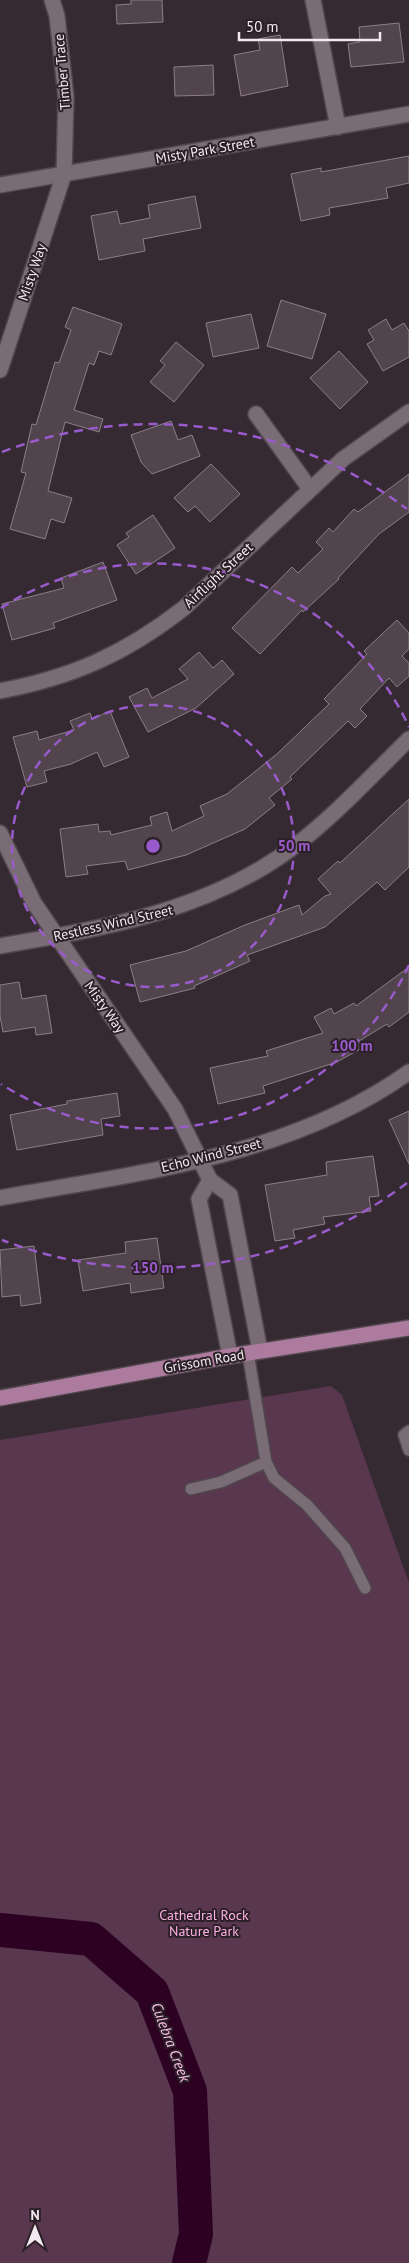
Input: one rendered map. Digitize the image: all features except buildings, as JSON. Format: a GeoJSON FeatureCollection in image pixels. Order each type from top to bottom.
{"type":"FeatureCollection","features":[{"type":"Feature","properties":{"kind":"main road","name":"Grissom Road"},"geometry":{"type":"LineString","coordinates":[[0,1398],[230,1356],[409,1328]]}},
{"type":"Feature","properties":{"kind":"street","name":"Timber Trace"},"geometry":{"type":"LineString","coordinates":[[52,0],[57,16],[66,97],[64,174]]}},
{"type":"Feature","properties":{"kind":"street"},"geometry":{"type":"LineString","coordinates":[[313,0],[338,127]]}},
{"type":"Feature","properties":{"kind":"street","name":"Misty Park Street"},"geometry":{"type":"LineString","coordinates":[[0,185],[409,114]]}},
{"type":"Feature","properties":{"kind":"street","name":"Misty Way"},"geometry":{"type":"LineString","coordinates":[[0,370],[64,174]]}},
{"type":"Feature","properties":{"kind":"street","name":"Airflight Street"},"geometry":{"type":"LineString","coordinates":[[0,691],[41,683],[96,664],[158,629],[184,608],[310,488],[360,444],[409,412]]}},
{"type":"Feature","properties":{"kind":"street"},"geometry":{"type":"LineString","coordinates":[[256,414],[310,488]]}},
{"type":"Feature","properties":{"kind":"street","name":"Restless Wind Street"},"geometry":{"type":"LineString","coordinates":[[0,946],[126,923],[176,909],[230,886],[263,868],[294,847],[409,739]]}},
{"type":"Feature","properties":{"kind":"street","name":"Misty Way"},"geometry":{"type":"LineString","coordinates":[[0,833],[34,903],[175,1109],[210,1180],[230,1195],[254,1352]]}},
{"type":"Feature","properties":{"kind":"street","name":"Echo Wind Street"},"geometry":{"type":"LineString","coordinates":[[0,1198],[201,1160],[245,1149],[304,1128],[355,1104],[409,1072]]}},
{"type":"Feature","properties":{"kind":"street"},"geometry":{"type":"LineString","coordinates":[[210,1180],[199,1199],[230,1356]]}},
{"type":"Feature","properties":{"kind":"lane"},"geometry":{"type":"LineString","coordinates":[[254,1352],[266,1462],[274,1478],[307,1505],[345,1548],[365,1588]]}},
{"type":"Feature","properties":{"kind":"lane"},"geometry":{"type":"LineString","coordinates":[[409,1431],[404,1435],[409,1450]]}},
{"type":"Feature","properties":{"kind":"lane"},"geometry":{"type":"LineString","coordinates":[[190,1489],[221,1482],[266,1462]]}},
{"type":"Feature","properties":{"kind":"green space","name":"Cathedral Rock Nature Park"},"geometry":{"type":"Polygon","coordinates":[[[331,1386],[342,1395],[409,1583],[409,2263],[0,2263],[0,1440],[331,1386]]]}},
{"type":"Feature","properties":{"kind":"waterway","name":"Culebra Creek"},"geometry":{"type":"LineString","coordinates":[[0,1930],[91,1939],[152,1992],[190,2091],[196,2234],[189,2263]]}}]}
